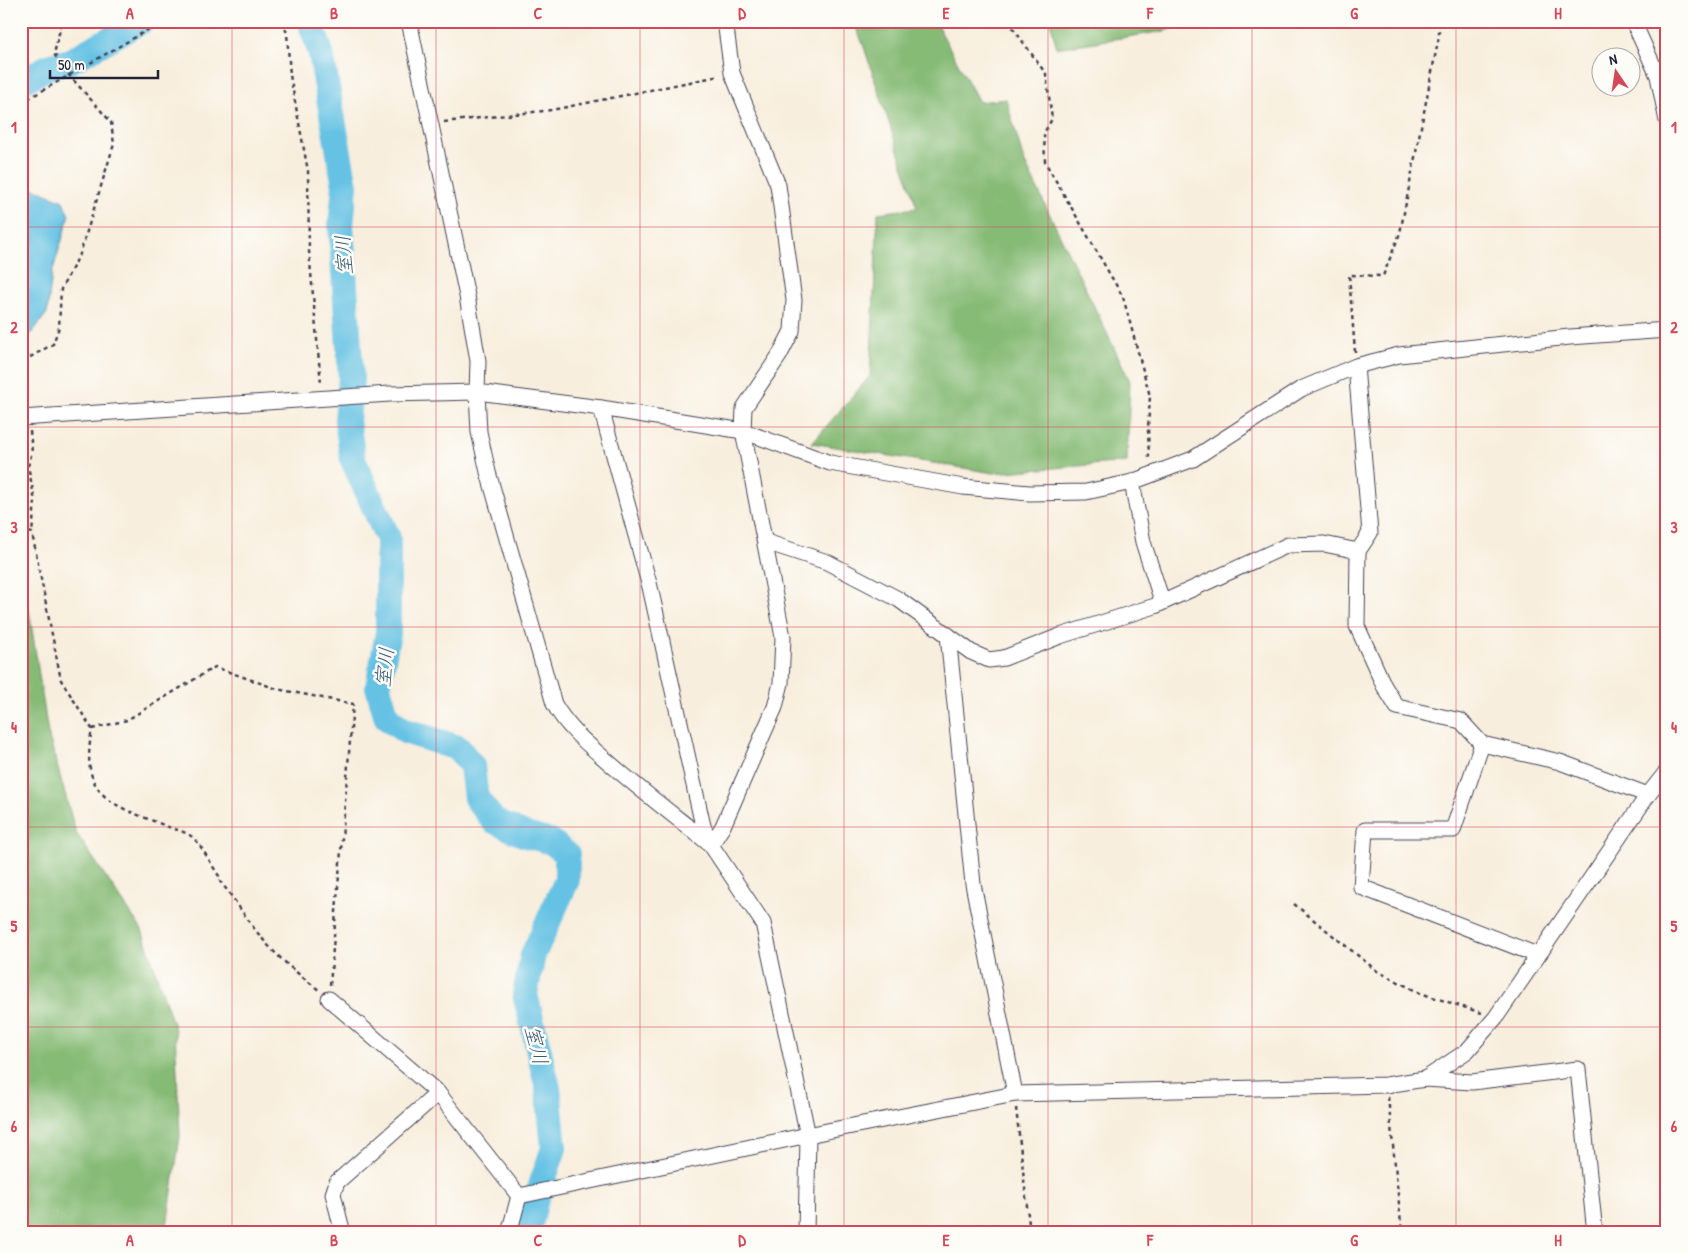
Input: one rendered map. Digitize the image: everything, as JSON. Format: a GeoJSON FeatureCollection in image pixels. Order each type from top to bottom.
{"type":"FeatureCollection","features":[{"type":"Feature","properties":{"kind":"street"},"geometry":{"type":"LineString","coordinates":[[409,21],[467,296],[478,361],[479,432],[488,472],[554,704],[564,722],[578,736],[622,774],[711,845]]}},
{"type":"Feature","properties":{"kind":"street"},"geometry":{"type":"LineString","coordinates":[[711,845],[723,826],[775,707],[782,683],[784,637],[743,431],[744,408],[779,356],[792,331],[794,300],[778,185],[732,73],[724,21]]}},
{"type":"Feature","properties":{"kind":"street"},"geometry":{"type":"LineString","coordinates":[[1633,21],[1663,74],[1667,121]]}},
{"type":"Feature","properties":{"kind":"street"},"geometry":{"type":"LineString","coordinates":[[25,418],[322,399],[477,392],[601,408],[743,431],[830,462],[963,487],[1029,493],[1086,492],[1132,482],[1193,460],[1301,389],[1356,366],[1408,354],[1570,337],[1667,330]]}},
{"type":"Feature","properties":{"kind":"street"},"geometry":{"type":"LineString","coordinates":[[1356,366],[1370,533],[1358,551],[1357,626],[1384,686],[1397,707],[1461,721],[1482,744],[1560,762],[1648,794]]}},
{"type":"Feature","properties":{"kind":"street"},"geometry":{"type":"LineString","coordinates":[[601,408],[650,587],[702,826],[711,845],[763,923],[808,1136],[806,1233]]}},
{"type":"Feature","properties":{"kind":"street"},"geometry":{"type":"LineString","coordinates":[[1132,482],[1143,542],[1162,601]]}},
{"type":"Feature","properties":{"kind":"street"},"geometry":{"type":"LineString","coordinates":[[766,542],[827,562],[898,599],[971,652],[989,660],[1004,658],[1060,636],[1155,606],[1162,601],[1288,545],[1324,544],[1358,551]]}},
{"type":"Feature","properties":{"kind":"street"},"geometry":{"type":"LineString","coordinates":[[948,635],[973,884],[1015,1094]]}},
{"type":"Feature","properties":{"kind":"street"},"geometry":{"type":"LineString","coordinates":[[1482,744],[1453,830],[1365,830],[1361,887],[1538,955]]}},
{"type":"Feature","properties":{"kind":"street"},"geometry":{"type":"LineString","coordinates":[[1425,1079],[1467,1051],[1496,1017],[1648,794],[1667,771]]}},
{"type":"Feature","properties":{"kind":"street"},"geometry":{"type":"LineString","coordinates":[[329,999],[438,1092],[519,1196]]}},
{"type":"Feature","properties":{"kind":"street"},"geometry":{"type":"LineString","coordinates":[[519,1196],[1015,1094],[1386,1085],[1425,1079],[1472,1082],[1578,1069],[1595,1233]]}},
{"type":"Feature","properties":{"kind":"street"},"geometry":{"type":"LineString","coordinates":[[343,1233],[333,1194],[337,1182],[438,1092]]}},
{"type":"Feature","properties":{"kind":"street"},"geometry":{"type":"LineString","coordinates":[[509,1233],[519,1196]]}},
{"type":"Feature","properties":{"kind":"path"},"geometry":{"type":"LineString","coordinates":[[62,21],[54,54],[68,74],[111,122],[114,144],[80,254],[61,289],[59,327],[53,344],[27,359],[21,371],[25,418],[32,452],[28,466],[35,501],[32,533],[61,680],[92,728],[88,752],[91,776],[101,795],[124,809],[192,836],[219,876],[219,880],[236,900],[261,937],[286,964],[329,999]]}},
{"type":"Feature","properties":{"kind":"path"},"geometry":{"type":"LineString","coordinates":[[21,103],[68,74],[163,21]]}},
{"type":"Feature","properties":{"kind":"path"},"geometry":{"type":"LineString","coordinates":[[282,21],[287,33],[290,75],[308,170],[309,251],[322,399]]}},
{"type":"Feature","properties":{"kind":"path"},"geometry":{"type":"LineString","coordinates":[[1008,21],[1046,74],[1052,120],[1044,133],[1045,162],[1123,297],[1150,396],[1148,428],[1149,462]]}},
{"type":"Feature","properties":{"kind":"path"},"geometry":{"type":"LineString","coordinates":[[1356,366],[1349,275],[1383,276],[1400,234],[1439,36],[1439,21]]}},
{"type":"Feature","properties":{"kind":"path"},"geometry":{"type":"LineString","coordinates":[[430,124],[552,110],[732,73]]}},
{"type":"Feature","properties":{"kind":"path"},"geometry":{"type":"LineString","coordinates":[[21,530],[32,533]]}},
{"type":"Feature","properties":{"kind":"path"},"geometry":{"type":"LineString","coordinates":[[92,728],[127,720],[215,667],[278,688],[353,704],[329,999]]}},
{"type":"Feature","properties":{"kind":"path"},"geometry":{"type":"LineString","coordinates":[[1294,904],[1377,971],[1420,993],[1496,1017]]}},
{"type":"Feature","properties":{"kind":"path"},"geometry":{"type":"LineString","coordinates":[[1386,1085],[1402,1233]]}},
{"type":"Feature","properties":{"kind":"path"},"geometry":{"type":"LineString","coordinates":[[1015,1094],[1030,1233]]}},
{"type":"Feature","properties":{"kind":"green space"},"geometry":{"type":"Polygon","coordinates":[[[853,21],[935,21],[979,102],[1006,99],[1024,161],[1130,381],[1127,462],[993,473],[812,443],[870,376],[878,213],[917,208],[863,44],[853,21]]]}},
{"type":"Feature","properties":{"kind":"green space"},"geometry":{"type":"Polygon","coordinates":[[[1050,21],[1192,21],[1165,31],[1057,48],[1050,21]]]}},
{"type":"Feature","properties":{"kind":"green space"},"geometry":{"type":"Polygon","coordinates":[[[21,558],[48,733],[76,833],[142,930],[175,1030],[180,1136],[166,1233],[21,1233],[21,558]]]}},
{"type":"Feature","properties":{"kind":"water"},"geometry":{"type":"Polygon","coordinates":[[[21,183],[63,201],[69,216],[52,273],[47,313],[31,334],[21,334],[21,183]]]}},
{"type":"Feature","properties":{"kind":"waterway"},"geometry":{"type":"LineString","coordinates":[[21,82],[48,67],[70,61],[142,21]]}},
{"type":"Feature","properties":{"kind":"waterway","name":"室川"},"geometry":{"type":"LineString","coordinates":[[310,21],[321,54],[345,186],[341,225],[351,378],[347,421],[353,460],[388,538],[388,633],[378,687],[387,718],[405,731],[458,748],[472,766],[476,798],[494,821],[525,835],[552,842],[567,855],[567,880],[533,955],[525,994],[548,1088],[554,1148],[535,1203],[528,1233]]}}]}
